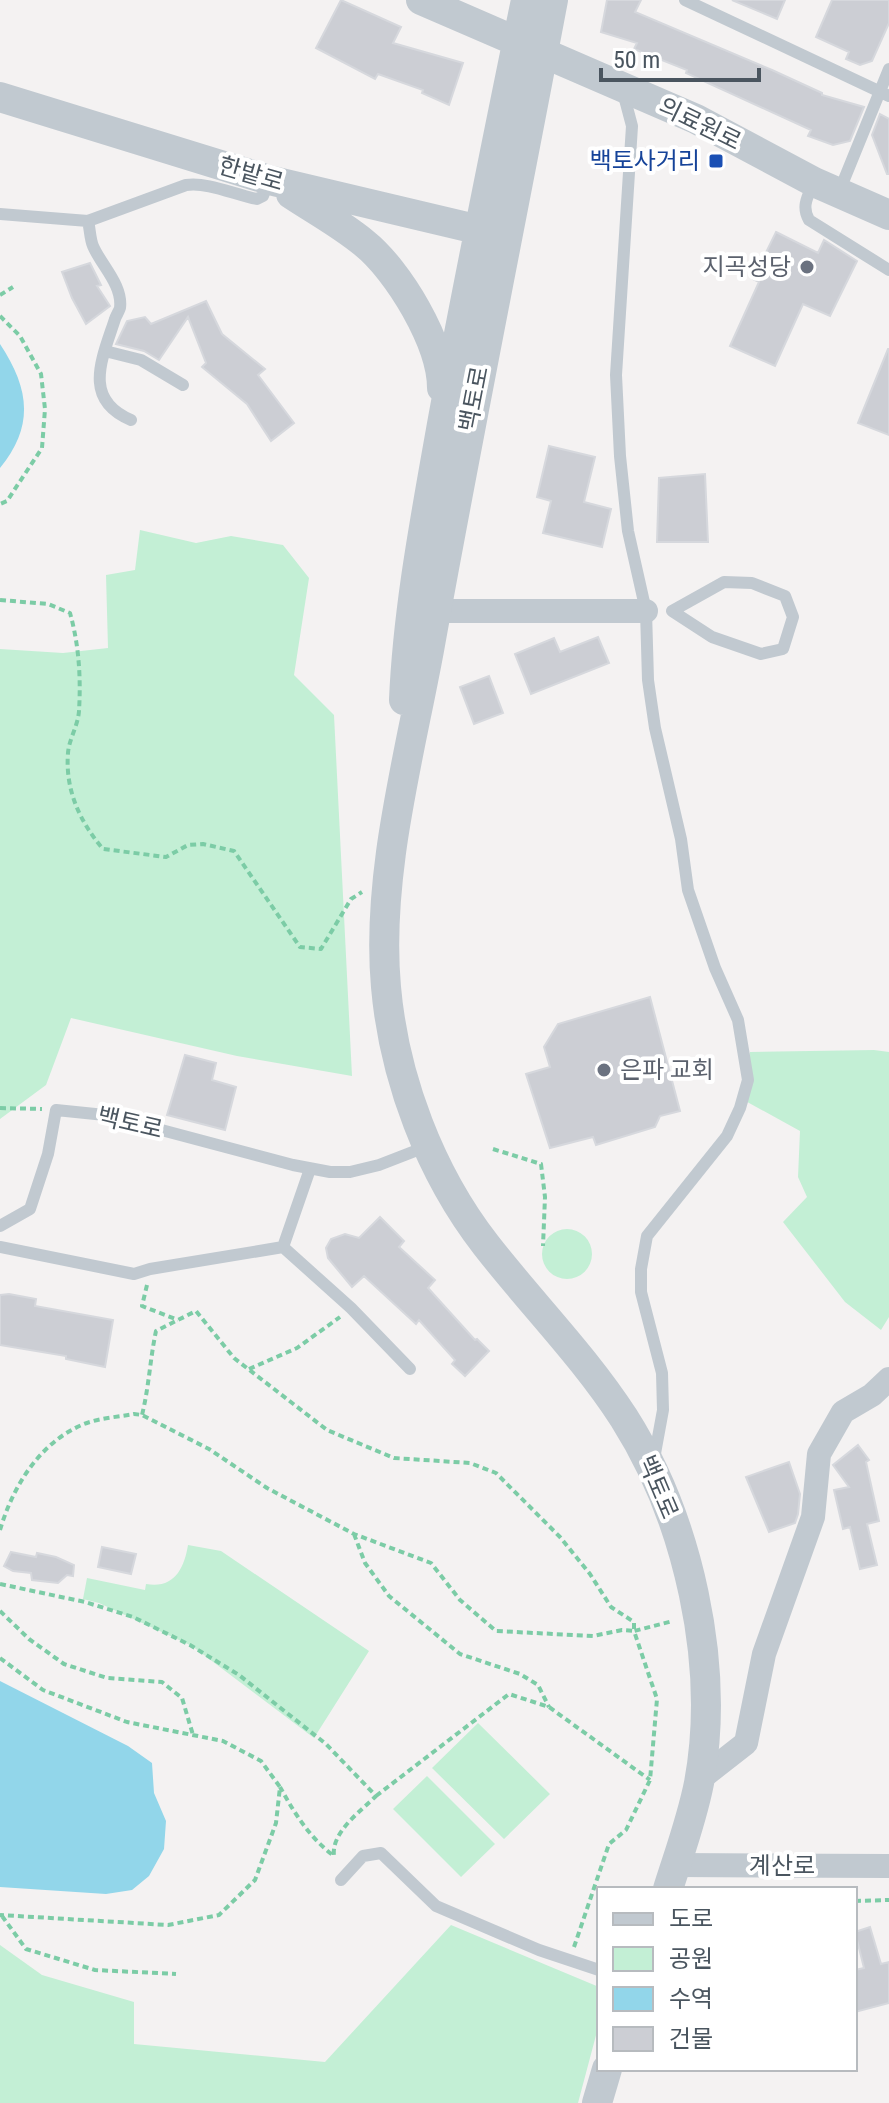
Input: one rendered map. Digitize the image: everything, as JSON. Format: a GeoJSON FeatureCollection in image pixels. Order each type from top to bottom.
{"type":"FeatureCollection","features":[{"type":"Feature","properties":{"kind":"street","name":"의료원로"},"geometry":{"type":"LineString","coordinates":[[421,0],[696,119],[826,188],[889,215]]}},
{"type":"Feature","properties":{"kind":"street","name":"백토로"},"geometry":{"type":"LineString","coordinates":[[526,0],[530,49]]}},
{"type":"Feature","properties":{"kind":"street","name":"백토로"},"geometry":{"type":"LineString","coordinates":[[424,609],[492,233],[530,49],[553,0]]}},
{"type":"Feature","properties":{"kind":"street","name":"한밭로"},"geometry":{"type":"LineString","coordinates":[[0,97],[269,180],[492,233]]}},
{"type":"Feature","properties":{"kind":"street"},"geometry":{"type":"LineString","coordinates":[[269,180],[365,244],[408,297],[436,354],[442,378],[442,427]]}},
{"type":"Feature","properties":{"kind":"street","name":"백토로"},"geometry":{"type":"LineString","coordinates":[[492,233],[442,427],[424,609],[388,893],[385,942],[390,1014],[400,1064],[428,1146],[483,1242],[585,1366],[621,1414],[653,1466],[692,1583],[704,1660],[700,1779],[672,1877]]}},
{"type":"Feature","properties":{"kind":"street"},"geometry":{"type":"LineString","coordinates":[[424,609],[646,611]]}},
{"type":"Feature","properties":{"kind":"street"},"geometry":{"type":"LineString","coordinates":[[700,1779],[746,1743],[764,1654],[813,1517],[819,1454],[843,1412],[872,1395],[889,1379]]}},
{"type":"Feature","properties":{"kind":"street","name":"계산로"},"geometry":{"type":"LineString","coordinates":[[672,1877],[889,1866]]}},
{"type":"Feature","properties":{"kind":"street"},"geometry":{"type":"LineString","coordinates":[[597,2103],[606,2071]]}},
{"type":"Feature","properties":{"kind":"lane"},"geometry":{"type":"LineString","coordinates":[[685,0],[884,94]]}},
{"type":"Feature","properties":{"kind":"lane"},"geometry":{"type":"LineString","coordinates":[[889,69],[884,94],[826,188],[805,204],[809,220],[889,270]]}},
{"type":"Feature","properties":{"kind":"lane"},"geometry":{"type":"LineString","coordinates":[[622,88],[632,126],[616,375],[628,531],[646,611],[648,680],[655,728],[681,839],[688,890],[715,968],[738,1020],[748,1080],[727,1136],[647,1236],[641,1269],[641,1292],[662,1373],[663,1410],[653,1466]]}},
{"type":"Feature","properties":{"kind":"lane"},"geometry":{"type":"LineString","coordinates":[[0,214],[88,221],[186,185],[200,183],[257,199],[267,191],[269,180]]}},
{"type":"Feature","properties":{"kind":"lane"},"geometry":{"type":"LineString","coordinates":[[88,221],[93,246],[112,279],[120,308],[105,351],[99,390],[115,413],[131,420]]}},
{"type":"Feature","properties":{"kind":"lane"},"geometry":{"type":"LineString","coordinates":[[105,351],[141,360],[183,385]]}},
{"type":"Feature","properties":{"kind":"lane"},"geometry":{"type":"LineString","coordinates":[[724,582],[752,583],[785,596],[793,617],[783,649],[761,654],[712,637],[672,611],[724,582]]}},
{"type":"Feature","properties":{"kind":"lane"},"geometry":{"type":"LineString","coordinates":[[0,1226],[30,1209],[48,1154],[56,1110]]}},
{"type":"Feature","properties":{"kind":"lane","name":"백토로"},"geometry":{"type":"LineString","coordinates":[[56,1110],[105,1115],[310,1169],[350,1172],[406,1156],[428,1146]]}},
{"type":"Feature","properties":{"kind":"lane"},"geometry":{"type":"LineString","coordinates":[[283,1247],[310,1169]]}},
{"type":"Feature","properties":{"kind":"lane"},"geometry":{"type":"LineString","coordinates":[[0,1247],[134,1274],[283,1247]]}},
{"type":"Feature","properties":{"kind":"lane"},"geometry":{"type":"LineString","coordinates":[[283,1247],[351,1308],[410,1369]]}},
{"type":"Feature","properties":{"kind":"lane"},"geometry":{"type":"LineString","coordinates":[[341,1880],[363,1856],[381,1853],[436,1906],[597,1969]]}},
{"type":"Feature","properties":{"kind":"path"},"geometry":{"type":"LineString","coordinates":[[0,295],[13,287]]}},
{"type":"Feature","properties":{"kind":"path"},"geometry":{"type":"LineString","coordinates":[[0,316],[20,336],[41,374],[45,409],[42,448],[7,501],[0,504]]}},
{"type":"Feature","properties":{"kind":"path"},"geometry":{"type":"LineString","coordinates":[[0,600],[48,604],[70,613],[79,645],[79,714],[68,751],[69,788],[87,830],[103,849],[166,857],[188,845],[203,844],[234,851],[300,947],[321,949],[351,899],[362,892],[388,893]]}},
{"type":"Feature","properties":{"kind":"path"},"geometry":{"type":"LineString","coordinates":[[0,1108],[56,1110]]}},
{"type":"Feature","properties":{"kind":"path"},"geometry":{"type":"LineString","coordinates":[[493,1149],[541,1164],[545,1197],[543,1246]]}},
{"type":"Feature","properties":{"kind":"path"},"geometry":{"type":"LineString","coordinates":[[142,1306],[180,1320]]}},
{"type":"Feature","properties":{"kind":"path"},"geometry":{"type":"LineString","coordinates":[[249,1369],[297,1348],[351,1308]]}},
{"type":"Feature","properties":{"kind":"path"},"geometry":{"type":"LineString","coordinates":[[142,1415],[149,1389],[149,1368],[156,1331],[196,1311],[234,1358],[327,1430],[394,1458],[470,1463],[496,1473],[560,1537],[590,1574],[611,1607],[634,1622],[634,1631],[657,1699],[650,1780],[626,1830],[609,1844],[582,1917],[570,1961]]}},
{"type":"Feature","properties":{"kind":"path"},"geometry":{"type":"LineString","coordinates":[[0,1530],[28,1468],[49,1445],[85,1424],[134,1414],[142,1415],[209,1449],[267,1488],[354,1534],[431,1563],[460,1600],[496,1631],[593,1636],[622,1630],[634,1631],[696,1615]]}},
{"type":"Feature","properties":{"kind":"path"},"geometry":{"type":"LineString","coordinates":[[354,1534],[365,1563],[389,1596],[460,1654],[520,1674],[538,1685],[549,1707]]}},
{"type":"Feature","properties":{"kind":"path"},"geometry":{"type":"LineString","coordinates":[[0,1584],[85,1602],[133,1617],[190,1645],[239,1675],[326,1744],[376,1796]]}},
{"type":"Feature","properties":{"kind":"path"},"geometry":{"type":"LineString","coordinates":[[0,1611],[29,1639],[64,1664],[107,1678],[162,1682],[182,1698],[193,1735]]}},
{"type":"Feature","properties":{"kind":"path"},"geometry":{"type":"LineString","coordinates":[[0,1658],[43,1690],[127,1722],[223,1741],[261,1761],[304,1826],[334,1856],[338,1836],[376,1796],[509,1694],[549,1707],[650,1780]]}},
{"type":"Feature","properties":{"kind":"path"},"geometry":{"type":"LineString","coordinates":[[1,1915],[168,1925],[219,1915],[255,1880],[276,1823],[280,1787]]}},
{"type":"Feature","properties":{"kind":"path"},"geometry":{"type":"LineString","coordinates":[[857,1901],[889,1900]]}},
{"type":"Feature","properties":{"kind":"path"},"geometry":{"type":"LineString","coordinates":[[1,1915],[26,1949],[95,1970],[176,1974]]}},
{"type":"Feature","properties":{"kind":"green space"},"geometry":{"type":"Polygon","coordinates":[[[140,530],[196,543],[231,536],[283,545],[309,578],[294,675],[334,715],[352,1076],[237,1056],[71,1018],[46,1085],[0,1119],[0,649],[63,653],[108,648],[106,575],[135,570],[140,530]]]}},
{"type":"Feature","properties":{"kind":"green space"},"geometry":{"type":"Polygon","coordinates":[[[750,1052],[889,1052],[889,1317],[881,1330],[845,1302],[783,1222],[807,1197],[798,1177],[800,1131],[740,1098],[750,1052]]]}},
{"type":"Feature","properties":{"kind":"green space"},"geometry":{"type":"Polygon","coordinates":[[[567,1229],[585,1236],[592,1254],[585,1272],[567,1279],[549,1272],[542,1254],[549,1236],[567,1229]]]}},
{"type":"Feature","properties":{"kind":"green space"},"geometry":{"type":"Polygon","coordinates":[[[188,1545],[221,1551],[369,1651],[314,1738],[192,1646],[99,1603],[83,1599],[87,1578],[145,1590],[146,1584],[156,1585],[171,1580],[184,1562],[188,1545]]]}},
{"type":"Feature","properties":{"kind":"green space"},"geometry":{"type":"Polygon","coordinates":[[[478,1723],[550,1794],[504,1839],[432,1768],[478,1723]]]}},
{"type":"Feature","properties":{"kind":"green space"},"geometry":{"type":"Polygon","coordinates":[[[427,1776],[495,1844],[461,1877],[393,1809],[427,1776]]]}},
{"type":"Feature","properties":{"kind":"green space"},"geometry":{"type":"Polygon","coordinates":[[[451,1925],[597,1986],[597,2032],[578,2103],[0,2103],[0,1945],[42,1975],[134,2002],[134,2044],[325,2062],[451,1925]]]}},
{"type":"Feature","properties":{"kind":"water"},"geometry":{"type":"Polygon","coordinates":[[[0,344],[17,376],[24,406],[19,437],[0,468],[0,344]]]}},
{"type":"Feature","properties":{"kind":"water"},"geometry":{"type":"Polygon","coordinates":[[[0,1681],[128,1746],[152,1763],[154,1793],[166,1821],[164,1849],[149,1876],[132,1890],[106,1894],[0,1887],[0,1681]]]}},
{"type":"Feature","properties":{"kind":"building"},"geometry":{"type":"Polygon","coordinates":[[[341,0],[401,27],[393,43],[463,63],[449,105],[422,93],[423,90],[378,74],[375,79],[316,48],[341,0]]]}},
{"type":"Feature","properties":{"kind":"building"},"geometry":{"type":"Polygon","coordinates":[[[607,0],[641,0],[635,12],[772,70],[822,95],[864,107],[850,141],[833,145],[808,136],[811,130],[686,73],[687,70],[634,49],[637,43],[601,32],[607,0]]]}},
{"type":"Feature","properties":{"kind":"building"},"geometry":{"type":"Polygon","coordinates":[[[732,0],[785,0],[777,19],[732,0]]]}},
{"type":"Feature","properties":{"kind":"building"},"geometry":{"type":"Polygon","coordinates":[[[832,0],[889,0],[889,23],[872,61],[860,65],[846,59],[849,52],[816,37],[832,0]]]}},
{"type":"Feature","properties":{"kind":"building"},"geometry":{"type":"Polygon","coordinates":[[[880,114],[889,119],[889,174],[872,135],[880,114]]]}},
{"type":"Feature","properties":{"kind":"building"},"geometry":{"type":"Polygon","coordinates":[[[776,232],[818,253],[824,240],[857,261],[830,316],[803,304],[775,366],[730,346],[759,282],[753,279],[776,232]]]}},
{"type":"Feature","properties":{"kind":"building"},"geometry":{"type":"Polygon","coordinates":[[[90,263],[101,285],[97,286],[110,306],[86,324],[62,272],[90,263]]]}},
{"type":"Feature","properties":{"kind":"building"},"geometry":{"type":"Polygon","coordinates":[[[206,301],[222,334],[265,369],[258,375],[294,423],[271,441],[247,404],[202,367],[206,363],[188,317],[159,360],[144,351],[116,344],[127,321],[145,317],[151,324],[206,301]]]}},
{"type":"Feature","properties":{"kind":"building"},"geometry":{"type":"Polygon","coordinates":[[[889,349],[889,435],[858,423],[889,349]]]}},
{"type":"Feature","properties":{"kind":"building"},"geometry":{"type":"Polygon","coordinates":[[[549,446],[595,457],[584,502],[611,509],[602,547],[543,533],[551,501],[537,497],[549,446]]]}},
{"type":"Feature","properties":{"kind":"building"},"geometry":{"type":"Polygon","coordinates":[[[705,474],[708,542],[657,542],[659,478],[705,474]]]}},
{"type":"Feature","properties":{"kind":"building"},"geometry":{"type":"Polygon","coordinates":[[[598,637],[609,663],[531,694],[515,654],[554,638],[560,652],[598,637]]]}},
{"type":"Feature","properties":{"kind":"building"},"geometry":{"type":"Polygon","coordinates":[[[489,676],[503,713],[474,724],[460,687],[489,676]]]}},
{"type":"Feature","properties":{"kind":"building","name":"은파 교회"},"geometry":{"type":"Polygon","coordinates":[[[650,997],[680,1111],[660,1116],[655,1127],[596,1145],[593,1137],[550,1148],[526,1074],[550,1067],[544,1047],[558,1024],[650,997]]]}},
{"type":"Feature","properties":{"kind":"building"},"geometry":{"type":"Polygon","coordinates":[[[185,1055],[216,1063],[212,1080],[236,1087],[225,1130],[167,1115],[185,1055]]]}},
{"type":"Feature","properties":{"kind":"building"},"geometry":{"type":"Polygon","coordinates":[[[380,1217],[404,1241],[399,1247],[435,1280],[428,1288],[475,1340],[489,1351],[465,1376],[452,1364],[455,1360],[419,1320],[416,1324],[364,1276],[352,1287],[328,1258],[326,1248],[331,1239],[345,1234],[359,1238],[380,1217]]]}},
{"type":"Feature","properties":{"kind":"building"},"geometry":{"type":"Polygon","coordinates":[[[0,1295],[36,1299],[35,1306],[113,1320],[105,1367],[66,1359],[66,1356],[0,1345],[0,1295]]]}},
{"type":"Feature","properties":{"kind":"building"},"geometry":{"type":"Polygon","coordinates":[[[858,1445],[869,1460],[866,1462],[879,1521],[867,1524],[877,1565],[860,1569],[850,1527],[843,1529],[834,1490],[849,1487],[833,1465],[858,1445]]]}},
{"type":"Feature","properties":{"kind":"building"},"geometry":{"type":"Polygon","coordinates":[[[789,1462],[800,1494],[798,1514],[795,1523],[769,1532],[746,1477],[789,1462]]]}},
{"type":"Feature","properties":{"kind":"building"},"geometry":{"type":"Polygon","coordinates":[[[102,1547],[136,1554],[131,1574],[98,1567],[102,1547]]]}},
{"type":"Feature","properties":{"kind":"building"},"geometry":{"type":"Polygon","coordinates":[[[11,1552],[56,1557],[74,1565],[73,1576],[67,1575],[58,1583],[32,1580],[31,1573],[13,1571],[4,1566],[11,1552]]]}},
{"type":"Feature","properties":{"kind":"building"},"geometry":{"type":"Polygon","coordinates":[[[870,1927],[881,1964],[889,1962],[889,2003],[857,2011],[857,1970],[864,1968],[857,1931],[870,1927]]]}},
{"type":"Feature","properties":{"kind":"place","name":"백토사거리"},"geometry":{"type":"Point","coordinates":[716,161]}},
{"type":"Feature","properties":{"kind":"place","name":"지곡성당"},"geometry":{"type":"Point","coordinates":[807,267]}},
{"type":"Feature","properties":{"kind":"place","name":"은파 교회"},"geometry":{"type":"Point","coordinates":[604,1070]}}]}
